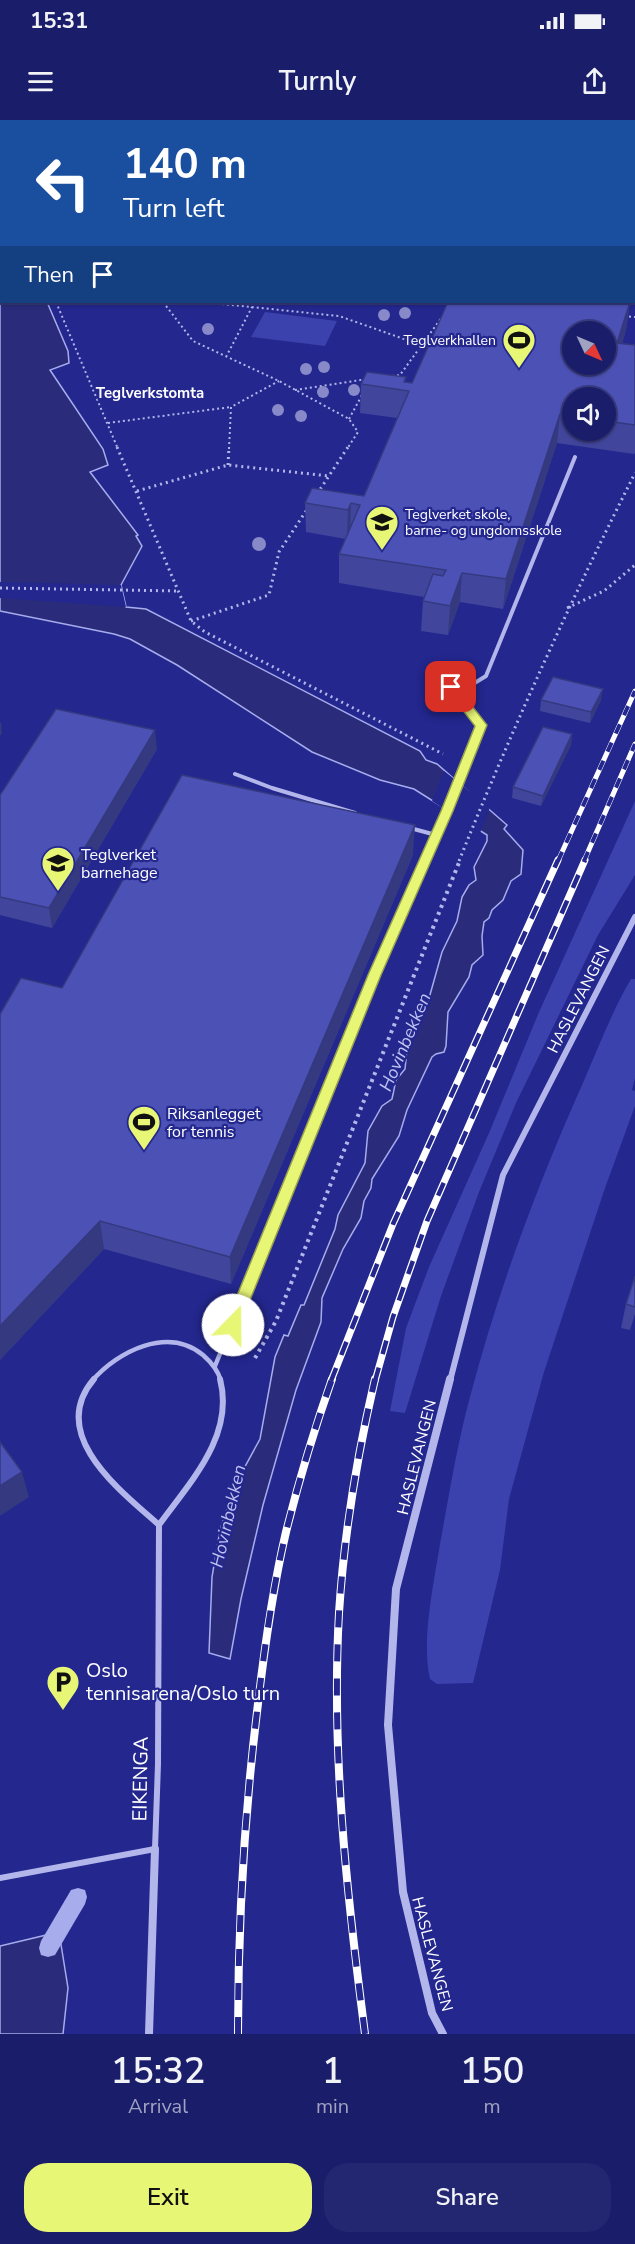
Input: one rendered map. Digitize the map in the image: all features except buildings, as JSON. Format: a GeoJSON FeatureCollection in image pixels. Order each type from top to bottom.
{"type":"FeatureCollection","features":[{"type":"Feature","properties":{"kind":"street","name":"HASLEVANGEN"},"geometry":{"type":"LineString","coordinates":[[443,2034],[432,2013],[403,1892],[388,1725],[396,1589],[503,1175],[635,918]]}},
{"type":"Feature","properties":{"kind":"street","name":"EIKENGA"},"geometry":{"type":"LineString","coordinates":[[149,2034],[155,1849]]}},
{"type":"Feature","properties":{"kind":"lane"},"geometry":{"type":"LineString","coordinates":[[215,1366],[374,975],[447,811],[481,725],[451,687],[472,684],[486,676],[575,457]]}},
{"type":"Feature","properties":{"kind":"lane"},"geometry":{"type":"LineString","coordinates":[[235,774],[272,788],[358,813]]}},
{"type":"Feature","properties":{"kind":"lane"},"geometry":{"type":"LineString","coordinates":[[400,826],[436,835]]}},
{"type":"Feature","properties":{"kind":"lane"},"geometry":{"type":"LineString","coordinates":[[154,1343],[181,1343],[199,1352],[215,1366],[224,1387],[225,1411],[218,1435],[159,1525],[111,1483],[91,1458],[82,1436],[78,1417],[81,1398],[94,1376],[108,1363],[134,1348],[154,1343]]}},
{"type":"Feature","properties":{"kind":"lane","name":"EIKENGA"},"geometry":{"type":"LineString","coordinates":[[155,1849],[158,1764],[159,1525]]}},
{"type":"Feature","properties":{"kind":"lane"},"geometry":{"type":"LineString","coordinates":[[0,1878],[155,1849]]}},
{"type":"Feature","properties":{"kind":"path"},"geometry":{"type":"LineString","coordinates":[[56,303],[191,621],[205,632],[256,659],[439,752],[466,762]]}},
{"type":"Feature","properties":{"kind":"path"},"geometry":{"type":"LineString","coordinates":[[164,303],[193,341],[279,381],[349,419],[358,432],[279,552],[269,595],[191,621]]}},
{"type":"Feature","properties":{"kind":"path"},"geometry":{"type":"LineString","coordinates":[[212,303],[339,316],[421,345]]}},
{"type":"Feature","properties":{"kind":"path"},"geometry":{"type":"LineString","coordinates":[[226,357],[252,307]]}},
{"type":"Feature","properties":{"kind":"path"},"geometry":{"type":"LineString","coordinates":[[391,379],[400,375],[447,310]]}},
{"type":"Feature","properties":{"kind":"path"},"geometry":{"type":"LineString","coordinates":[[624,316],[635,317]]}},
{"type":"Feature","properties":{"kind":"path"},"geometry":{"type":"LineString","coordinates":[[385,377],[400,375]]}},
{"type":"Feature","properties":{"kind":"path"},"geometry":{"type":"LineString","coordinates":[[295,390],[373,379]]}},
{"type":"Feature","properties":{"kind":"path"},"geometry":{"type":"LineString","coordinates":[[108,423],[231,407],[279,381]]}},
{"type":"Feature","properties":{"kind":"path"},"geometry":{"type":"LineString","coordinates":[[349,419],[363,392]]}},
{"type":"Feature","properties":{"kind":"path"},"geometry":{"type":"LineString","coordinates":[[228,465],[231,407]]}},
{"type":"Feature","properties":{"kind":"path"},"geometry":{"type":"LineString","coordinates":[[136,491],[228,465],[329,476]]}},
{"type":"Feature","properties":{"kind":"path"},"geometry":{"type":"LineString","coordinates":[[255,1358],[276,1321],[484,798],[567,609],[635,473]]}},
{"type":"Feature","properties":{"kind":"path"},"geometry":{"type":"LineString","coordinates":[[567,609],[600,596],[635,566]]}},
{"type":"Feature","properties":{"kind":"path"},"geometry":{"type":"LineString","coordinates":[[0,588],[179,591]]}},
{"type":"Feature","properties":{"kind":"shaded area"},"geometry":{"type":"Polygon","coordinates":[[[265,312],[337,321],[325,346],[251,337],[265,312]]]}},
{"type":"Feature","properties":{"kind":"shaded area"},"geometry":{"type":"Polygon","coordinates":[[[635,801],[635,875],[598,935],[516,1103],[479,1192],[441,1296],[405,1413],[390,1411],[406,1328],[429,1267],[489,1133],[539,1012],[635,801]]]}},
{"type":"Feature","properties":{"kind":"shaded area"},"geometry":{"type":"Polygon","coordinates":[[[631,979],[635,979],[635,1078],[632,1090],[635,1091],[635,1106],[605,1188],[544,1372],[509,1499],[500,1570],[473,1683],[437,1684],[430,1679],[428,1664],[429,1612],[461,1433],[481,1357],[534,1200],[605,1031],[631,979]]]}},
{"type":"Feature","properties":{"kind":"water"},"geometry":{"type":"Polygon","coordinates":[[[0,303],[47,303],[68,351],[69,363],[50,370],[103,449],[108,465],[90,472],[138,535],[136,536],[142,546],[121,585],[126,607],[146,609],[420,751],[426,760],[437,764],[507,825],[504,829],[523,850],[521,874],[511,881],[503,900],[484,922],[483,955],[472,965],[469,977],[448,1012],[444,1052],[432,1057],[407,1110],[399,1136],[372,1179],[361,1218],[343,1249],[322,1298],[321,1322],[296,1390],[263,1505],[241,1599],[230,1659],[209,1653],[212,1577],[220,1530],[235,1485],[260,1439],[275,1357],[284,1335],[288,1336],[301,1305],[304,1305],[335,1229],[338,1215],[365,1163],[368,1131],[382,1106],[392,1099],[396,1080],[405,1069],[407,1050],[404,1041],[409,1025],[426,1009],[442,952],[457,921],[462,897],[469,885],[476,880],[474,867],[487,841],[487,835],[414,789],[380,780],[312,752],[177,665],[130,639],[0,611],[0,303]]]}},
{"type":"Feature","properties":{"kind":"water"},"geometry":{"type":"Polygon","coordinates":[[[59,1932],[68,1988],[63,2034],[0,2034],[0,1946],[59,1932]]]}},
{"type":"Feature","properties":{"kind":"pier"},"geometry":{"type":"Polygon","coordinates":[[[0,582],[121,585],[126,607],[0,598],[0,582]]]}},
{"type":"Feature","properties":{"kind":"pier"},"geometry":{"type":"Polygon","coordinates":[[[444,771],[490,807],[480,833],[432,801],[444,771]]]}},
{"type":"Feature","properties":{"kind":"waterway","name":"Hovinbekken"},"geometry":{"type":"LineString","coordinates":[[48,1948],[78,1897]]}},
{"type":"Feature","properties":{"kind":"railway"},"geometry":{"type":"LineString","coordinates":[[558,861],[635,691]]}},
{"type":"Feature","properties":{"kind":"railway"},"geometry":{"type":"LineString","coordinates":[[584,861],[635,744]]}},
{"type":"Feature","properties":{"kind":"railway"},"geometry":{"type":"LineString","coordinates":[[331,1381],[393,1224],[558,860]]}},
{"type":"Feature","properties":{"kind":"railway"},"geometry":{"type":"LineString","coordinates":[[375,1381],[393,1317],[427,1221],[585,860]]}},
{"type":"Feature","properties":{"kind":"railway"},"geometry":{"type":"LineString","coordinates":[[238,2034],[239,1953],[245,1832],[252,1752],[266,1644],[286,1532],[307,1455],[332,1379]]}},
{"type":"Feature","properties":{"kind":"railway"},"geometry":{"type":"LineString","coordinates":[[365,2034],[342,1824],[337,1666],[341,1583],[348,1525],[362,1437],[375,1379]]}},
{"type":"Feature","properties":{"kind":"place","name":"Teglverkhallen"},"geometry":{"type":"Point","coordinates":[519,369]}},
{"type":"Feature","properties":{"kind":"place","name":"Teglverket skole, barne- og ungdomsskole"},"geometry":{"type":"Point","coordinates":[382,551]}},
{"type":"Feature","properties":{"kind":"place","name":"Teglverket barnehage"},"geometry":{"type":"Point","coordinates":[58,892]}},
{"type":"Feature","properties":{"kind":"place","name":"Riksanlegget for tennis"},"geometry":{"type":"Point","coordinates":[144,1151]}},
{"type":"Feature","properties":{"kind":"place","name":"Oslo tennisarena/Oslo turn"},"geometry":{"type":"Point","coordinates":[63,1711]}},
{"type":"Feature","properties":{"kind":"district","name":"Teglverkstomta"},"geometry":{"type":"Point","coordinates":[150,393]}},
{"type":"Feature","properties":{"kind":"route"},"geometry":{"type":"LineString","coordinates":[[233,1325],[374,975],[447,811],[481,725],[451,687]]}}]}
